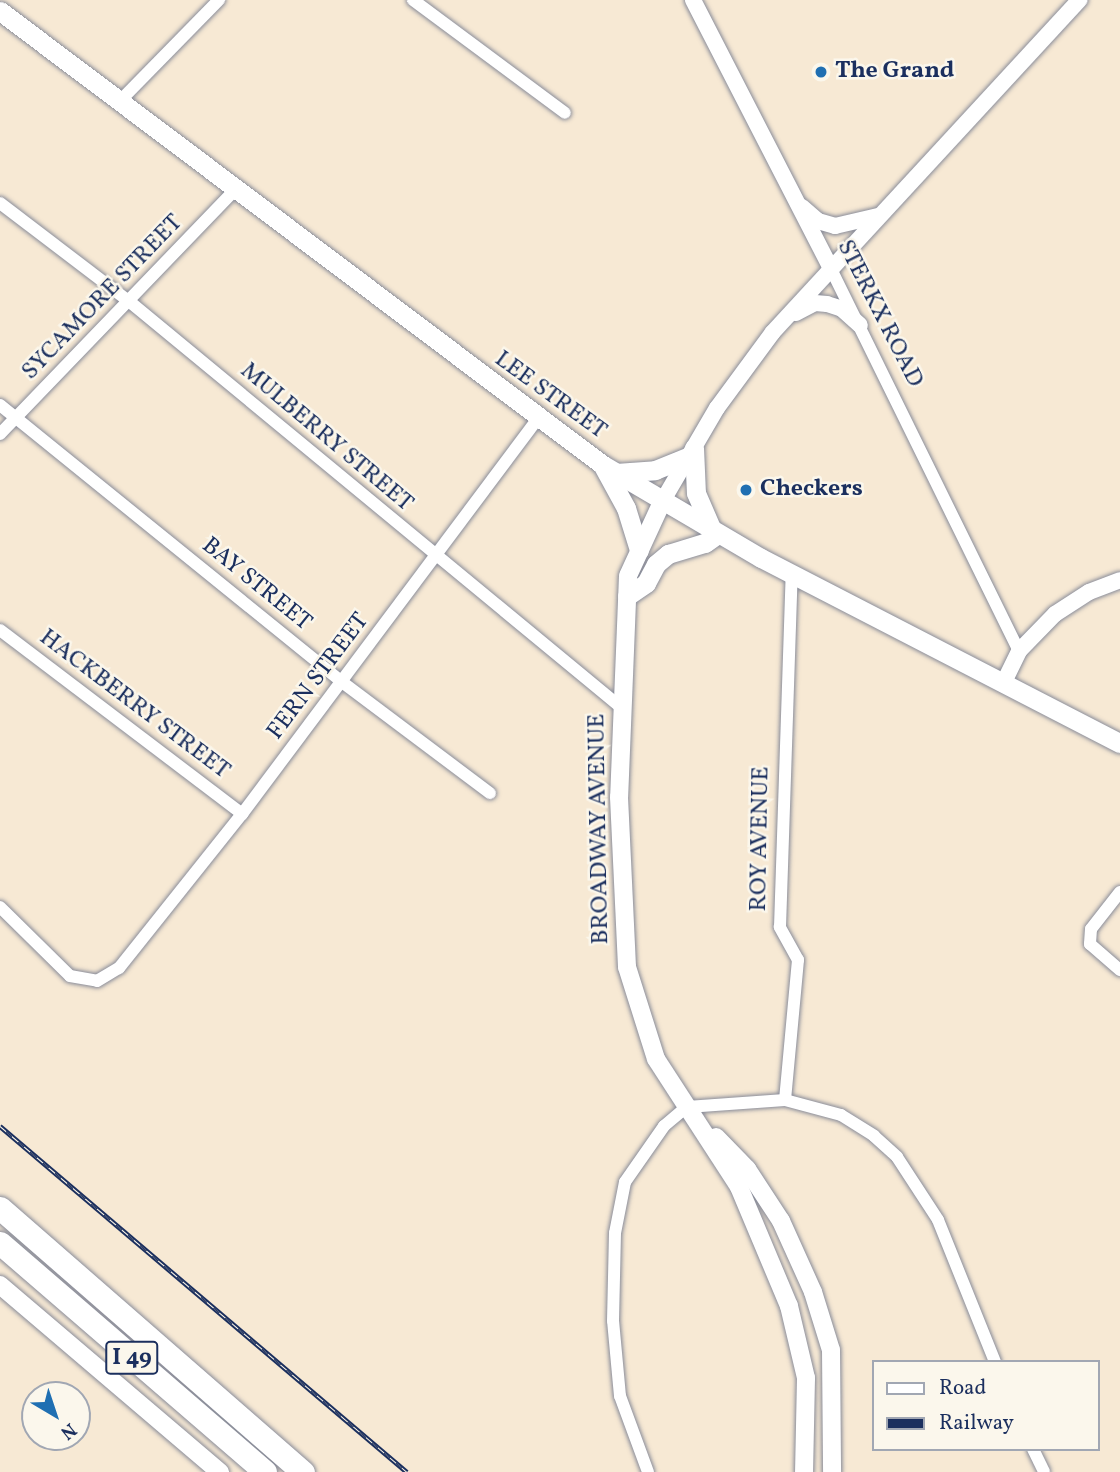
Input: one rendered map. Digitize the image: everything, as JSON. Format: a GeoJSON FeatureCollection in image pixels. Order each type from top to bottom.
{"type":"FeatureCollection","features":[{"type":"Feature","properties":{"kind":"highway","name":"I 49"},"geometry":{"type":"LineString","coordinates":[[0,1208],[303,1472]]}},
{"type":"Feature","properties":{"kind":"highway","name":"I 49"},"geometry":{"type":"LineString","coordinates":[[0,1243],[265,1472]]}},
{"type":"Feature","properties":{"kind":"highway"},"geometry":{"type":"LineString","coordinates":[[166,1351],[322,1472]]}},
{"type":"Feature","properties":{"kind":"main road","name":"LEE STREET"},"geometry":{"type":"LineString","coordinates":[[0,11],[538,419],[610,469],[662,502],[792,574],[1120,743]]}},
{"type":"Feature","properties":{"kind":"main road"},"geometry":{"type":"LineString","coordinates":[[627,596],[646,583],[668,554],[705,543],[715,532],[696,493],[692,452],[655,470],[610,469],[639,550]]}},
{"type":"Feature","properties":{"kind":"main road","name":"BROADWAY AVENUE"},"geometry":{"type":"LineString","coordinates":[[662,502],[628,576],[619,797],[627,967],[656,1059],[739,1187],[789,1306],[806,1378],[804,1472]]}},
{"type":"Feature","properties":{"kind":"main road","name":"BROADWAY AVENUE"},"geometry":{"type":"LineString","coordinates":[[687,1107],[747,1169],[781,1221],[814,1292],[831,1350],[832,1472]]}},
{"type":"Feature","properties":{"kind":"main road"},"geometry":{"type":"LineString","coordinates":[[0,1285],[220,1472]]}},
{"type":"Feature","properties":{"kind":"street"},"geometry":{"type":"LineString","coordinates":[[120,102],[219,0]]}},
{"type":"Feature","properties":{"kind":"street"},"geometry":{"type":"LineString","coordinates":[[413,0],[565,113]]}},
{"type":"Feature","properties":{"kind":"street","name":"STERKX ROAD"},"geometry":{"type":"LineString","coordinates":[[692,0],[860,325],[1019,651]]}},
{"type":"Feature","properties":{"kind":"street"},"geometry":{"type":"LineString","coordinates":[[662,502],[718,408],[787,317],[1079,0]]}},
{"type":"Feature","properties":{"kind":"street","name":"SYCAMORE STREET"},"geometry":{"type":"LineString","coordinates":[[0,434],[236,189]]}},
{"type":"Feature","properties":{"kind":"street","name":"MULBERRY STREET"},"geometry":{"type":"LineString","coordinates":[[0,202],[130,302],[623,709]]}},
{"type":"Feature","properties":{"kind":"street"},"geometry":{"type":"LineString","coordinates":[[796,202],[818,221],[835,226],[880,215]]}},
{"type":"Feature","properties":{"kind":"street"},"geometry":{"type":"LineString","coordinates":[[787,317],[815,303],[827,304],[842,309],[860,325]]}},
{"type":"Feature","properties":{"kind":"street","name":"BAY STREET"},"geometry":{"type":"LineString","coordinates":[[0,405],[342,682],[490,793]]}},
{"type":"Feature","properties":{"kind":"street","name":"FERN STREET"},"geometry":{"type":"LineString","coordinates":[[0,907],[56,966],[77,979],[97,981],[109,976],[128,958],[242,814],[538,419]]}},
{"type":"Feature","properties":{"kind":"street","name":"ROY AVENUE"},"geometry":{"type":"LineString","coordinates":[[785,1100],[798,960],[780,927],[792,574]]}},
{"type":"Feature","properties":{"kind":"street"},"geometry":{"type":"LineString","coordinates":[[1004,682],[1019,651],[1072,601],[1120,580]]}},
{"type":"Feature","properties":{"kind":"street","name":"HACKBERRY STREET"},"geometry":{"type":"LineString","coordinates":[[0,630],[242,814]]}},
{"type":"Feature","properties":{"kind":"street"},"geometry":{"type":"LineString","coordinates":[[1120,892],[1100,914],[1091,929],[1090,944],[1120,970]]}},
{"type":"Feature","properties":{"kind":"street"},"geometry":{"type":"LineString","coordinates":[[648,1472],[620,1396],[613,1321],[615,1233],[625,1182],[664,1126],[687,1107],[785,1100],[841,1115],[874,1136],[897,1157],[938,1220],[994,1360]]}},
{"type":"Feature","properties":{"kind":"street"},"geometry":{"type":"LineString","coordinates":[[1034,1451],[1044,1472]]}},
{"type":"Feature","properties":{"kind":"railway"},"geometry":{"type":"LineString","coordinates":[[0,1126],[407,1472]]}},
{"type":"Feature","properties":{"kind":"place","name":"The Grand"},"geometry":{"type":"Point","coordinates":[821,72]}},
{"type":"Feature","properties":{"kind":"place","name":"Checkers"},"geometry":{"type":"Point","coordinates":[746,490]}}]}
